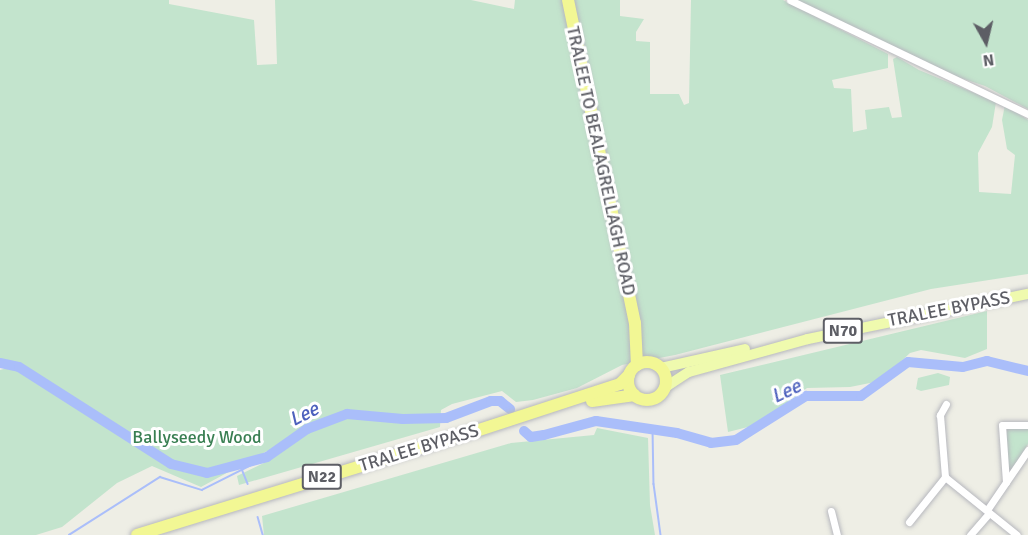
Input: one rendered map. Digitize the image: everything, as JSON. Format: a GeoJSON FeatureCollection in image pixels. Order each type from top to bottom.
{"type":"FeatureCollection","features":[{"type":"Feature","properties":{"kind":"highway","name":"TRALEE TO BEALAGRELLAGH ROAD"},"geometry":{"type":"LineString","coordinates":[[568,0],[635,322],[655,365]]}},
{"type":"Feature","properties":{"kind":"highway","name":"TRALEE TO BEALAGRELLAGH ROAD"},"geometry":{"type":"LineString","coordinates":[[633,370],[635,322]]}},
{"type":"Feature","properties":{"kind":"highway","name":"N22"},"geometry":{"type":"LineString","coordinates":[[633,370],[655,365]]}},
{"type":"Feature","properties":{"kind":"highway"},"geometry":{"type":"LineString","coordinates":[[655,365],[665,377],[664,388]]}},
{"type":"Feature","properties":{"kind":"highway"},"geometry":{"type":"LineString","coordinates":[[633,370],[628,386],[635,395]]}},
{"type":"Feature","properties":{"kind":"highway","name":"TRALEE BYPASS"},"geometry":{"type":"LineString","coordinates":[[155,535],[509,423],[620,384],[633,370]]}},
{"type":"Feature","properties":{"kind":"highway","name":"N22"},"geometry":{"type":"LineString","coordinates":[[635,395],[652,399],[664,388]]}},
{"type":"Feature","properties":{"kind":"highway","name":"TRALEE BYPASS"},"geometry":{"type":"LineString","coordinates":[[525,417],[602,398],[635,395]]}},
{"type":"Feature","properties":{"kind":"highway","name":"TRALEE BYPASS"},"geometry":{"type":"LineString","coordinates":[[137,535],[509,423]]}},
{"type":"Feature","properties":{"kind":"main road","name":"TRALEE BYPASS"},"geometry":{"type":"LineString","coordinates":[[655,365],[695,363],[888,314],[1028,287]]}},
{"type":"Feature","properties":{"kind":"main road","name":"TRALEE BYPASS"},"geometry":{"type":"LineString","coordinates":[[664,388],[689,372],[808,339],[1028,294]]}},
{"type":"Feature","properties":{"kind":"street"},"geometry":{"type":"LineString","coordinates":[[790,0],[1028,114]]}},
{"type":"Feature","properties":{"kind":"street"},"geometry":{"type":"LineString","coordinates":[[909,522],[945,477],[940,415],[945,404]]}},
{"type":"Feature","properties":{"kind":"street"},"geometry":{"type":"LineString","coordinates":[[1006,482],[1002,425],[1028,425]]}},
{"type":"Feature","properties":{"kind":"street"},"geometry":{"type":"LineString","coordinates":[[970,535],[988,512],[1028,450]]}},
{"type":"Feature","properties":{"kind":"street"},"geometry":{"type":"LineString","coordinates":[[945,477],[1017,535]]}},
{"type":"Feature","properties":{"kind":"street"},"geometry":{"type":"LineString","coordinates":[[831,511],[837,535]]}},
{"type":"Feature","properties":{"kind":"green space","name":"Ballyseedy Wood"},"geometry":{"type":"Polygon","coordinates":[[[0,0],[169,0],[169,4],[254,20],[257,65],[277,64],[275,0],[471,0],[514,9],[515,0],[620,0],[620,16],[644,19],[636,32],[636,41],[650,42],[650,94],[679,94],[684,105],[689,103],[691,0],[783,0],[888,54],[888,68],[832,80],[834,88],[851,89],[853,132],[867,129],[865,110],[889,107],[892,118],[902,117],[893,59],[897,57],[919,70],[996,102],[992,127],[978,153],[979,192],[1011,194],[1015,155],[1007,149],[1002,120],[1005,105],[1028,120],[1028,274],[931,289],[675,355],[622,365],[577,388],[533,400],[516,402],[502,391],[452,404],[441,410],[440,427],[239,485],[237,476],[270,460],[267,451],[201,487],[152,466],[117,483],[62,527],[36,535],[0,535],[0,370],[7,368],[0,367],[0,0]]]}},
{"type":"Feature","properties":{"kind":"green space"},"geometry":{"type":"Polygon","coordinates":[[[797,0],[1028,0],[1028,109],[985,86],[928,67],[797,0]]]}},
{"type":"Feature","properties":{"kind":"green space"},"geometry":{"type":"Polygon","coordinates":[[[987,311],[987,349],[965,358],[921,350],[910,353],[880,381],[850,387],[807,388],[760,424],[728,432],[720,375],[987,311]]]}},
{"type":"Feature","properties":{"kind":"green space"},"geometry":{"type":"Polygon","coordinates":[[[938,373],[950,377],[949,385],[921,391],[916,389],[918,378],[938,373]]]}},
{"type":"Feature","properties":{"kind":"green space"},"geometry":{"type":"Polygon","coordinates":[[[597,428],[648,438],[650,505],[655,535],[264,535],[262,516],[511,443],[594,435],[597,428]]]}},
{"type":"Feature","properties":{"kind":"green space"},"geometry":{"type":"Polygon","coordinates":[[[1008,429],[1028,429],[1028,444],[1009,475],[1004,432],[1008,429]]]}},
{"type":"Feature","properties":{"kind":"waterway","name":"Lee"},"geometry":{"type":"LineString","coordinates":[[524,431],[531,437],[596,421],[677,433],[711,443],[736,440],[806,396],[861,396],[908,362],[963,367],[987,361],[1028,371]]}},
{"type":"Feature","properties":{"kind":"waterway","name":"Lee"},"geometry":{"type":"LineString","coordinates":[[0,363],[19,367],[171,464],[207,473],[267,457],[307,429],[347,414],[403,419],[446,418],[491,401],[500,401],[510,409]]}},
{"type":"Feature","properties":{"kind":"waterway"},"geometry":{"type":"LineString","coordinates":[[653,429],[654,484],[661,535]]}},
{"type":"Feature","properties":{"kind":"waterway"},"geometry":{"type":"LineString","coordinates":[[69,535],[160,477],[202,490],[267,457]]}},
{"type":"Feature","properties":{"kind":"waterway"},"geometry":{"type":"LineString","coordinates":[[242,469],[248,484]]}},
{"type":"Feature","properties":{"kind":"waterway"},"geometry":{"type":"LineString","coordinates":[[258,517],[263,535]]}}]}
